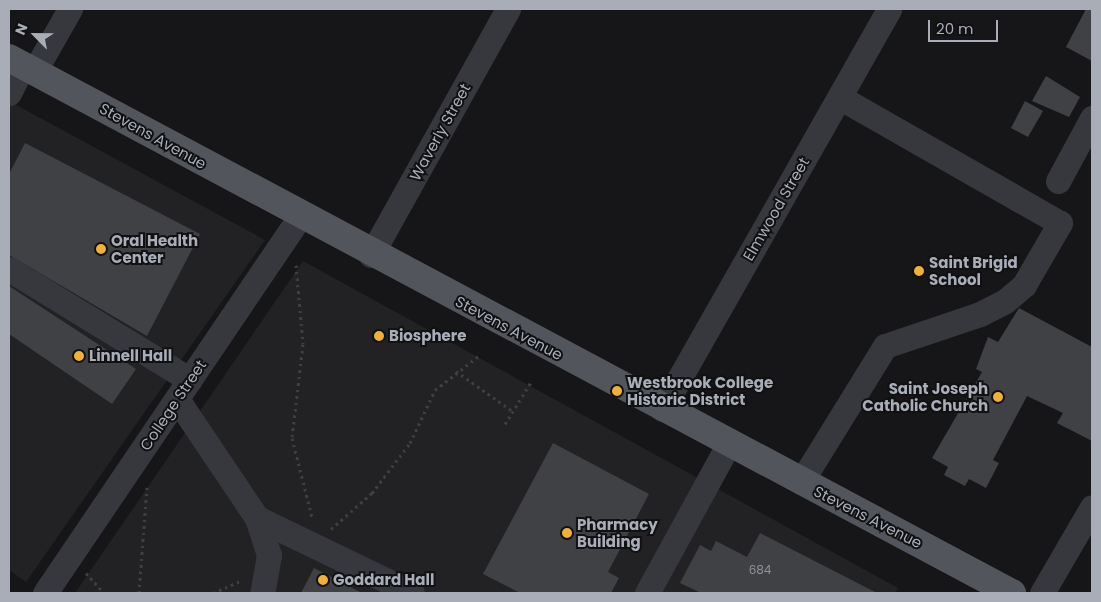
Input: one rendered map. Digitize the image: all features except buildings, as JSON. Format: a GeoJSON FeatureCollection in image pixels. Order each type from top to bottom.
{"type":"FeatureCollection","features":[{"type":"Feature","properties":{"kind":"main road","name":"Stevens Avenue"},"geometry":{"type":"LineString","coordinates":[[22,66],[371,255],[728,445],[1012,593]]}},
{"type":"Feature","properties":{"kind":"street"},"geometry":{"type":"LineString","coordinates":[[9,93],[22,66],[70,9]]}},
{"type":"Feature","properties":{"kind":"street","name":"Waverly Street"},"geometry":{"type":"LineString","coordinates":[[371,255],[508,9]]}},
{"type":"Feature","properties":{"kind":"street","name":"Elmwood Street"},"geometry":{"type":"LineString","coordinates":[[662,409],[889,9]]}},
{"type":"Feature","properties":{"kind":"street"},"geometry":{"type":"LineString","coordinates":[[801,482],[885,346],[980,314],[1004,302],[1024,285],[1060,223],[839,97]]}},
{"type":"Feature","properties":{"kind":"street"},"geometry":{"type":"LineString","coordinates":[[1058,181],[1092,118]]}},
{"type":"Feature","properties":{"kind":"street","name":"College Street"},"geometry":{"type":"LineString","coordinates":[[45,593],[300,216]]}},
{"type":"Feature","properties":{"kind":"street"},"geometry":{"type":"LineString","coordinates":[[9,269],[183,390],[258,518],[270,555],[262,593]]}},
{"type":"Feature","properties":{"kind":"street"},"geometry":{"type":"LineString","coordinates":[[647,593],[728,445]]}},
{"type":"Feature","properties":{"kind":"street"},"geometry":{"type":"LineString","coordinates":[[1042,593],[1092,507]]}},
{"type":"Feature","properties":{"kind":"street"},"geometry":{"type":"LineString","coordinates":[[258,518],[316,542],[412,593]]}},
{"type":"Feature","properties":{"kind":"path"},"geometry":{"type":"LineString","coordinates":[[294,254],[304,344],[292,438],[300,481],[316,542],[372,492],[410,443],[435,390],[456,371],[480,354]]}},
{"type":"Feature","properties":{"kind":"path"},"geometry":{"type":"LineString","coordinates":[[456,371],[512,412]]}},
{"type":"Feature","properties":{"kind":"path"},"geometry":{"type":"LineString","coordinates":[[505,424],[530,382]]}},
{"type":"Feature","properties":{"kind":"path"},"geometry":{"type":"LineString","coordinates":[[139,593],[148,477]]}},
{"type":"Feature","properties":{"kind":"shaded area"},"geometry":{"type":"Polygon","coordinates":[[[9,101],[265,240],[26,582],[9,570],[9,101]]]}},
{"type":"Feature","properties":{"kind":"shaded area"},"geometry":{"type":"Polygon","coordinates":[[[303,261],[898,588],[895,593],[75,593],[303,261]]]}},
{"type":"Feature","properties":{"kind":"place","name":"Oral Health Center"},"geometry":{"type":"Point","coordinates":[101,249]}},
{"type":"Feature","properties":{"kind":"place","name":"Saint Brigid School"},"geometry":{"type":"Point","coordinates":[919,271]}},
{"type":"Feature","properties":{"kind":"place","name":"Biosphere"},"geometry":{"type":"Point","coordinates":[379,336]}},
{"type":"Feature","properties":{"kind":"place","name":"Linnell Hall"},"geometry":{"type":"Point","coordinates":[79,356]}},
{"type":"Feature","properties":{"kind":"place","name":"Westbrook College Historic District"},"geometry":{"type":"Point","coordinates":[617,391]}},
{"type":"Feature","properties":{"kind":"place","name":"Saint Joseph Catholic Church"},"geometry":{"type":"Point","coordinates":[998,397]}},
{"type":"Feature","properties":{"kind":"place","name":"Pharmacy Building"},"geometry":{"type":"Point","coordinates":[567,533]}},
{"type":"Feature","properties":{"kind":"place","name":"Goddard Hall"},"geometry":{"type":"Point","coordinates":[323,580]}}]}
